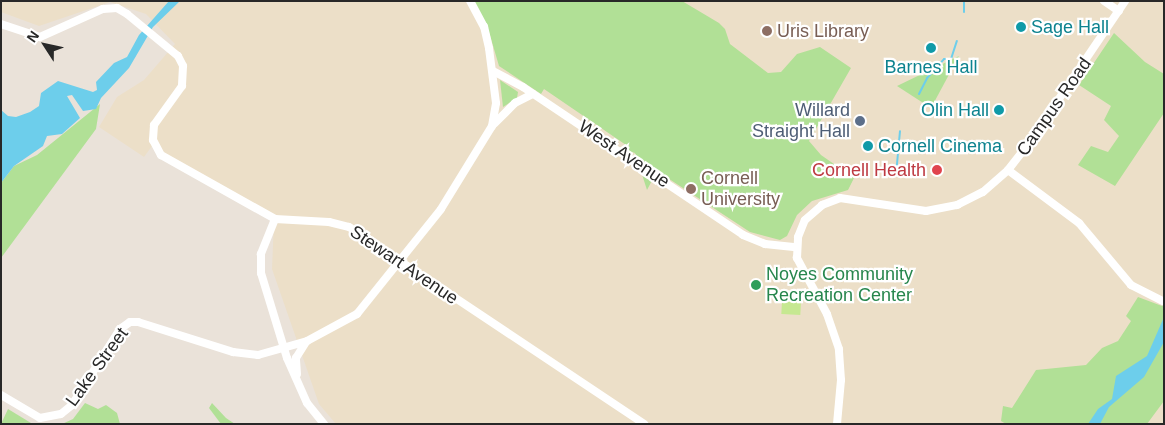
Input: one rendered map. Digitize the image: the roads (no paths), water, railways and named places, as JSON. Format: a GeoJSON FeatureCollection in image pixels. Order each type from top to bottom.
{"type":"FeatureCollection","features":[{"type":"Feature","properties":{"kind":"street"},"geometry":{"type":"LineString","coordinates":[[470,1],[486,30],[496,103],[492,126]]}},
{"type":"Feature","properties":{"kind":"street"},"geometry":{"type":"LineString","coordinates":[[1104,1],[1119,11]]}},
{"type":"Feature","properties":{"kind":"street","name":"Campus Road"},"geometry":{"type":"LineString","coordinates":[[796,248],[805,220],[818,208],[832,200],[854,198],[917,211],[943,209],[976,196],[1008,170],[1125,1]]}},
{"type":"Feature","properties":{"kind":"street","name":"Stewart Avenue"},"geometry":{"type":"LineString","coordinates":[[1,24],[40,37],[103,9],[117,8],[176,54],[183,66],[183,81],[177,95],[154,125],[155,147],[171,161],[275,219],[341,224],[644,424]]}},
{"type":"Feature","properties":{"kind":"street","name":"West Avenue"},"geometry":{"type":"LineString","coordinates":[[493,71],[499,72],[533,94],[743,234],[765,244],[796,248]]}},
{"type":"Feature","properties":{"kind":"street"},"geometry":{"type":"LineString","coordinates":[[284,350],[307,341],[356,314],[401,262],[461,181],[492,126],[515,103],[533,94]]}},
{"type":"Feature","properties":{"kind":"street"},"geometry":{"type":"LineString","coordinates":[[1008,170],[1079,223],[1131,285],[1164,302]]}},
{"type":"Feature","properties":{"kind":"street"},"geometry":{"type":"LineString","coordinates":[[275,219],[260,264],[284,350],[302,391],[324,424]]}},
{"type":"Feature","properties":{"kind":"street"},"geometry":{"type":"LineString","coordinates":[[796,248],[800,268],[827,314],[838,349],[841,380],[837,424]]}},
{"type":"Feature","properties":{"kind":"street","name":"Lake Street"},"geometry":{"type":"LineString","coordinates":[[1,395],[40,418],[61,414],[72,405],[120,329],[130,322],[138,322],[246,354],[284,350]]}},
{"type":"Feature","properties":{"kind":"street"},"geometry":{"type":"LineString","coordinates":[[302,391],[296,358],[307,341]]}},
{"type":"Feature","properties":{"kind":"water"},"geometry":{"type":"Polygon","coordinates":[[[169,1],[180,1],[153,27],[129,68],[101,98],[96,109],[83,111],[72,95],[67,96],[80,118],[62,134],[47,136],[43,146],[14,166],[1,183],[1,110],[8,116],[16,117],[30,112],[39,106],[41,93],[58,81],[93,92],[97,90],[96,82],[114,63],[127,57],[139,35],[169,1]]]}},
{"type":"Feature","properties":{"kind":"water"},"geometry":{"type":"Polygon","coordinates":[[[1164,317],[1164,342],[1144,377],[1109,407],[1100,424],[1088,424],[1098,409],[1112,399],[1116,376],[1147,356],[1164,317]]]}},
{"type":"Feature","properties":{"kind":"waterway"},"geometry":{"type":"LineString","coordinates":[[964,1],[964,12]]}},
{"type":"Feature","properties":{"kind":"waterway"},"geometry":{"type":"LineString","coordinates":[[919,94],[927,78],[944,59],[951,59],[957,41]]}},
{"type":"Feature","properties":{"kind":"waterway"},"geometry":{"type":"LineString","coordinates":[[896,175],[900,131]]}},
{"type":"Feature","properties":{"kind":"place","name":"Sage Hall"},"geometry":{"type":"Point","coordinates":[1021,27]}},
{"type":"Feature","properties":{"kind":"place","name":"Uris Library"},"geometry":{"type":"Point","coordinates":[767,31]}},
{"type":"Feature","properties":{"kind":"place","name":"Barnes Hall"},"geometry":{"type":"Point","coordinates":[931,48]}},
{"type":"Feature","properties":{"kind":"place","name":"Olin Hall"},"geometry":{"type":"Point","coordinates":[999,110]}},
{"type":"Feature","properties":{"kind":"place","name":"Willard Straight Hall"},"geometry":{"type":"Point","coordinates":[860,121]}},
{"type":"Feature","properties":{"kind":"place","name":"Cornell Cinema"},"geometry":{"type":"Point","coordinates":[868,146]}},
{"type":"Feature","properties":{"kind":"place","name":"Cornell Health"},"geometry":{"type":"Point","coordinates":[937,170]}},
{"type":"Feature","properties":{"kind":"place","name":"Cornell University"},"geometry":{"type":"Point","coordinates":[691,189]}},
{"type":"Feature","properties":{"kind":"place","name":"Noyes Community Recreation Center"},"geometry":{"type":"Point","coordinates":[756,285]}}]}
